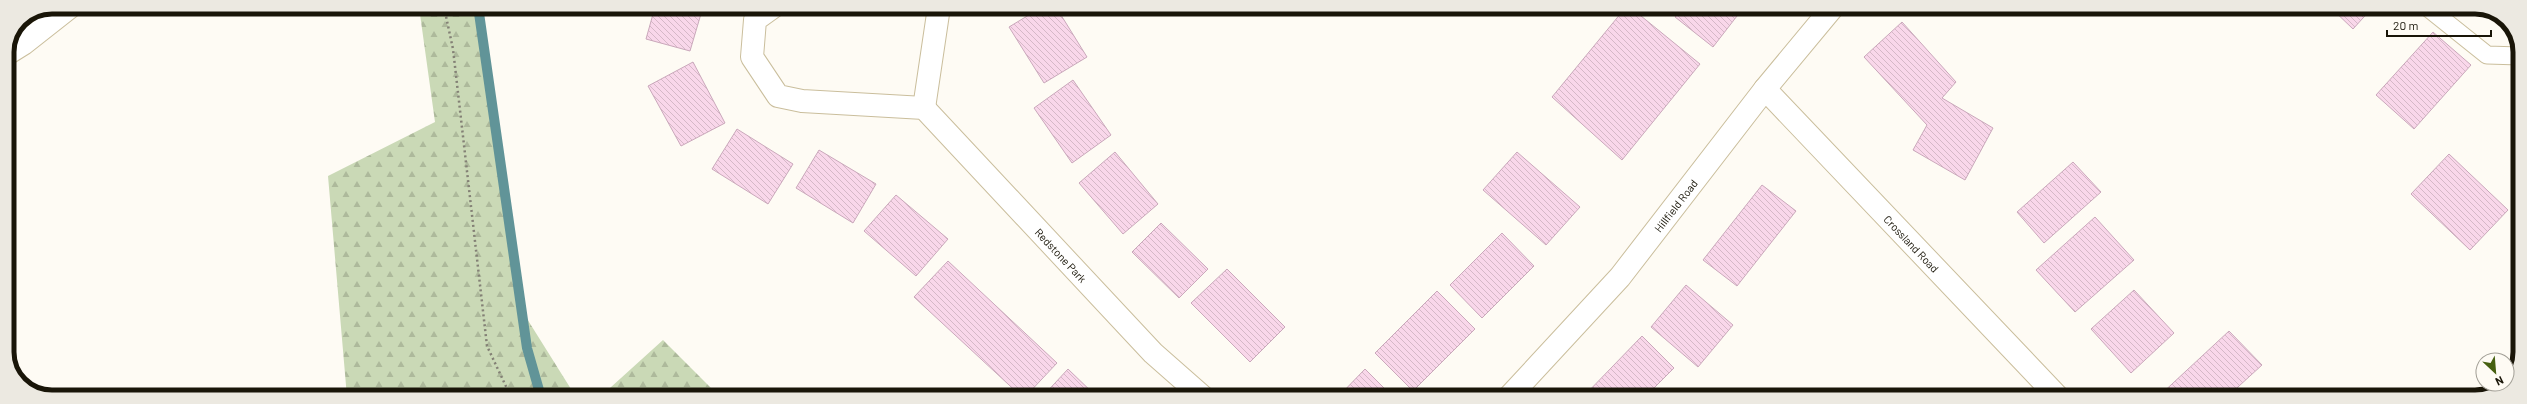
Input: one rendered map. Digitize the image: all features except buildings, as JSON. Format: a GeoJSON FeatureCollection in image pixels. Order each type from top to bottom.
{"type":"FeatureCollection","features":[{"type":"Feature","properties":{"kind":"street"},"geometry":{"type":"LineString","coordinates":[[14,49],[61,14]]}},
{"type":"Feature","properties":{"kind":"street"},"geometry":{"type":"LineString","coordinates":[[764,14],[756,20],[752,57],[778,96],[802,102],[924,108],[938,14]]}},
{"type":"Feature","properties":{"kind":"street","name":"Hillfield Road"},"geometry":{"type":"LineString","coordinates":[[1515,390],[1620,277],[1765,89],[1827,14]]}},
{"type":"Feature","properties":{"kind":"street","name":"Crossland Road"},"geometry":{"type":"LineString","coordinates":[[1765,89],[2051,390]]}},
{"type":"Feature","properties":{"kind":"street","name":"Redstone Park"},"geometry":{"type":"LineString","coordinates":[[924,108],[1153,353],[1195,390]]}},
{"type":"Feature","properties":{"kind":"lane"},"geometry":{"type":"LineString","coordinates":[[2436,14],[2487,55],[2513,56]]}},
{"type":"Feature","properties":{"kind":"path"},"geometry":{"type":"LineString","coordinates":[[446,14],[453,49],[487,346],[508,390]]}},
{"type":"Feature","properties":{"kind":"green space"},"geometry":{"type":"Polygon","coordinates":[[[420,14],[481,14],[519,306],[572,390],[346,390],[328,176],[435,122],[420,14]]]}},
{"type":"Feature","properties":{"kind":"green space"},"geometry":{"type":"Polygon","coordinates":[[[663,340],[713,390],[608,390],[663,340]]]}},
{"type":"Feature","properties":{"kind":"waterway"},"geometry":{"type":"LineString","coordinates":[[479,14],[527,348],[539,390]]}}]}
